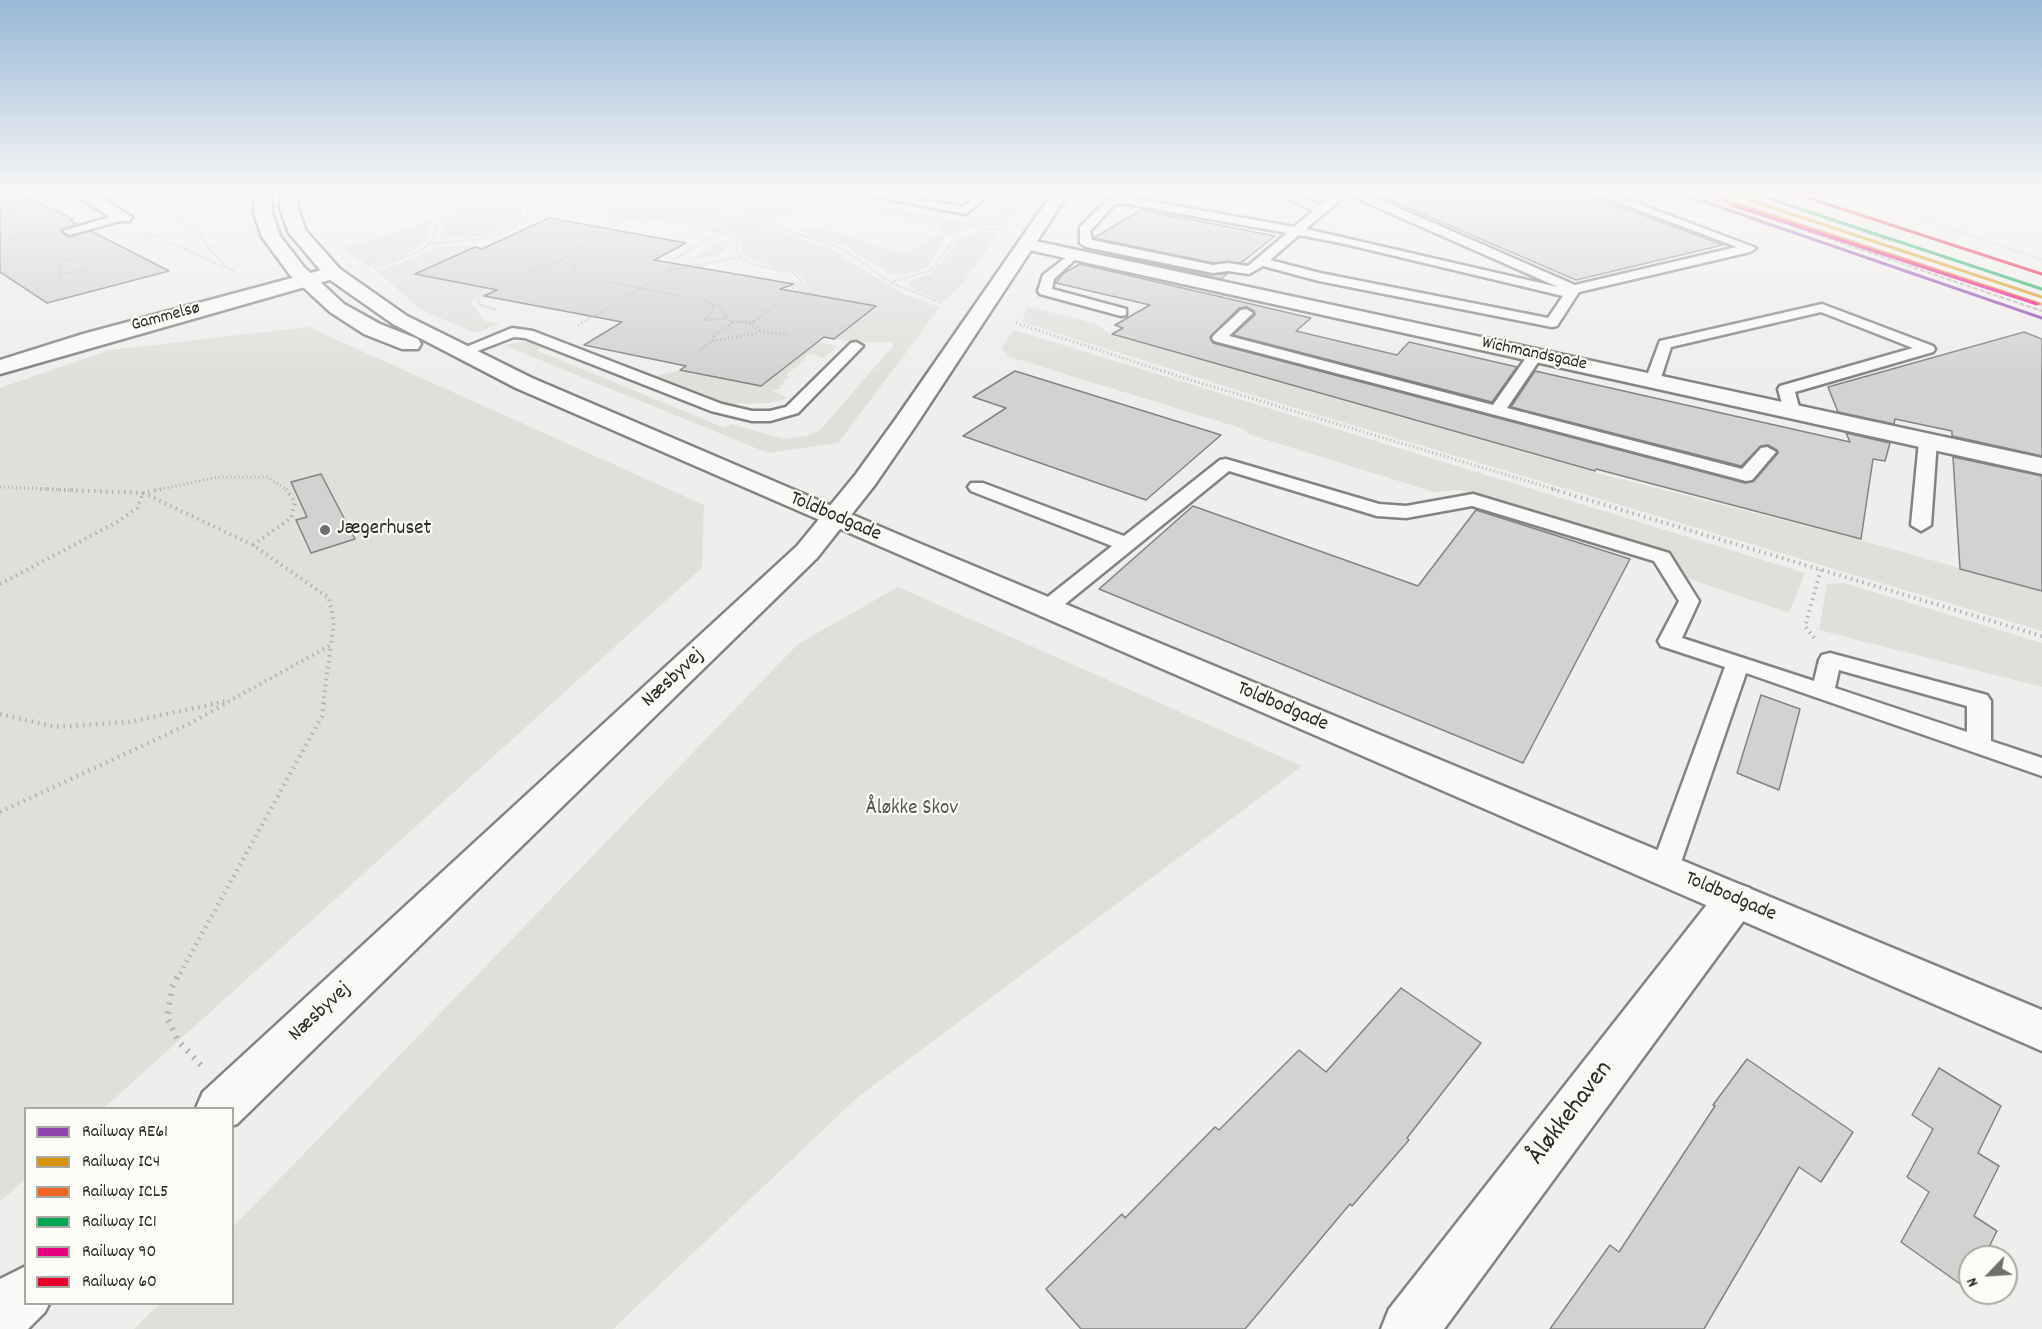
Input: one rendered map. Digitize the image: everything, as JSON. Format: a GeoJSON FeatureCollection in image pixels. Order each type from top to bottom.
{"type":"FeatureCollection","features":[{"type":"Feature","properties":{"kind":"street","name":"Toldbodgade"},"geometry":{"type":"LineString","coordinates":[[284,253],[302,275],[337,308],[372,329],[457,362],[524,383]]}},
{"type":"Feature","properties":{"kind":"street","name":"Toldbodgade"},"geometry":{"type":"LineString","coordinates":[[316,253],[332,271],[400,320],[524,383],[2042,1031]]}},
{"type":"Feature","properties":{"kind":"street","name":"Næsbyvej"},"geometry":{"type":"LineString","coordinates":[[226,1103],[807,552],[836,518],[904,425],[1020,253]]}},
{"type":"Feature","properties":{"kind":"street","name":"Wichmandsgade"},"geometry":{"type":"LineString","coordinates":[[1065,253],[2042,466]]}},
{"type":"Feature","properties":{"kind":"street","name":"Gammelsø"},"geometry":{"type":"LineString","coordinates":[[0,359],[126,318],[302,275],[332,271]]}},
{"type":"Feature","properties":{"kind":"street","name":"Gammelsø"},"geometry":{"type":"LineString","coordinates":[[0,367],[302,275]]}},
{"type":"Feature","properties":{"kind":"street","name":"Åløkkehaven"},"geometry":{"type":"LineString","coordinates":[[1409,1329],[1735,900]]}},
{"type":"Feature","properties":{"kind":"street"},"geometry":{"type":"LineString","coordinates":[[0,1317],[24,1295]]}},
{"type":"Feature","properties":{"kind":"lane"},"geometry":{"type":"LineString","coordinates":[[1135,253],[1213,269],[1255,266],[1552,323],[1573,291]]}},
{"type":"Feature","properties":{"kind":"lane"},"geometry":{"type":"LineString","coordinates":[[1228,287],[1270,253]]}},
{"type":"Feature","properties":{"kind":"lane"},"geometry":{"type":"LineString","coordinates":[[1401,253],[1573,291],[1729,253]]}},
{"type":"Feature","properties":{"kind":"lane"},"geometry":{"type":"LineString","coordinates":[[1488,253],[1573,291]]}},
{"type":"Feature","properties":{"kind":"lane"},"geometry":{"type":"LineString","coordinates":[[1072,256],[1048,278],[1045,291],[1121,312]]}},
{"type":"Feature","properties":{"kind":"lane"},"geometry":{"type":"LineString","coordinates":[[1653,381],[1665,344],[1822,308],[1928,349],[1786,389],[1792,411]]}},
{"type":"Feature","properties":{"kind":"lane"},"geometry":{"type":"LineString","coordinates":[[1246,313],[1219,338],[1746,476],[1767,452]]}},
{"type":"Feature","properties":{"kind":"lane"},"geometry":{"type":"LineString","coordinates":[[462,352],[512,332],[528,334],[717,408],[752,416],[770,416],[792,410],[856,346]]}},
{"type":"Feature","properties":{"kind":"lane"},"geometry":{"type":"LineString","coordinates":[[1497,411],[1535,355]]}},
{"type":"Feature","properties":{"kind":"lane"},"geometry":{"type":"LineString","coordinates":[[1921,525],[1928,441]]}},
{"type":"Feature","properties":{"kind":"lane"},"geometry":{"type":"LineString","coordinates":[[1047,608],[1226,464],[1377,510],[1406,512],[1473,500],[1662,556],[1689,601],[1669,641],[2042,767]]}},
{"type":"Feature","properties":{"kind":"lane"},"geometry":{"type":"LineString","coordinates":[[976,487],[1126,544]]}},
{"type":"Feature","properties":{"kind":"lane"},"geometry":{"type":"LineString","coordinates":[[1823,692],[1830,660],[1979,701],[1979,745]]}},
{"type":"Feature","properties":{"kind":"lane"},"geometry":{"type":"LineString","coordinates":[[1664,871],[1738,663]]}},
{"type":"Feature","properties":{"kind":"path"},"geometry":{"type":"LineString","coordinates":[[192,253],[233,271],[214,253]]}},
{"type":"Feature","properties":{"kind":"path"},"geometry":{"type":"LineString","coordinates":[[332,271],[402,260],[414,253]]}},
{"type":"Feature","properties":{"kind":"path"},"geometry":{"type":"LineString","coordinates":[[518,276],[560,261],[571,253]]}},
{"type":"Feature","properties":{"kind":"path"},"geometry":{"type":"LineString","coordinates":[[685,253],[673,260],[668,271],[740,256]]}},
{"type":"Feature","properties":{"kind":"path"},"geometry":{"type":"LineString","coordinates":[[739,253],[751,264],[793,273],[800,278],[802,282],[790,290]]}},
{"type":"Feature","properties":{"kind":"path"},"geometry":{"type":"LineString","coordinates":[[848,253],[891,282],[921,297],[942,303]]}},
{"type":"Feature","properties":{"kind":"path"},"geometry":{"type":"LineString","coordinates":[[891,282],[932,270],[944,253]]}},
{"type":"Feature","properties":{"kind":"path"},"geometry":{"type":"LineString","coordinates":[[2022,253],[2042,260]]}},
{"type":"Feature","properties":{"kind":"path"},"geometry":{"type":"LineString","coordinates":[[64,281],[57,276],[64,260],[76,258]]}},
{"type":"Feature","properties":{"kind":"path"},"geometry":{"type":"LineString","coordinates":[[560,261],[574,265],[574,274],[582,277]]}},
{"type":"Feature","properties":{"kind":"path"},"geometry":{"type":"LineString","coordinates":[[58,274],[87,271],[94,274]]}},
{"type":"Feature","properties":{"kind":"path"},"geometry":{"type":"LineString","coordinates":[[606,281],[683,297]]}},
{"type":"Feature","properties":{"kind":"path"},"geometry":{"type":"LineString","coordinates":[[626,296],[651,282]]}},
{"type":"Feature","properties":{"kind":"path"},"geometry":{"type":"LineString","coordinates":[[704,301],[721,307],[727,319]]}},
{"type":"Feature","properties":{"kind":"path"},"geometry":{"type":"LineString","coordinates":[[713,304],[712,311],[704,318],[705,320],[727,319],[751,322],[777,304]]}},
{"type":"Feature","properties":{"kind":"path"},"geometry":{"type":"LineString","coordinates":[[713,341],[714,334],[731,326],[732,321]]}},
{"type":"Feature","properties":{"kind":"path"},"geometry":{"type":"LineString","coordinates":[[751,322],[762,332]]}},
{"type":"Feature","properties":{"kind":"path"},"geometry":{"type":"LineString","coordinates":[[1016,323],[1184,378],[2042,636]]}},
{"type":"Feature","properties":{"kind":"path"},"geometry":{"type":"LineString","coordinates":[[699,350],[713,341],[762,332],[788,334]]}},
{"type":"Feature","properties":{"kind":"path"},"geometry":{"type":"LineString","coordinates":[[0,487],[143,493],[218,477],[267,477],[285,487],[295,502],[291,518],[253,545]]}},
{"type":"Feature","properties":{"kind":"path"},"geometry":{"type":"LineString","coordinates":[[143,493],[253,545],[329,598],[334,622],[322,716],[172,987],[167,1018],[179,1042],[226,1103]]}},
{"type":"Feature","properties":{"kind":"path"},"geometry":{"type":"LineString","coordinates":[[0,584],[117,522],[137,508],[143,493]]}},
{"type":"Feature","properties":{"kind":"path"},"geometry":{"type":"LineString","coordinates":[[1821,569],[1805,626],[1830,660]]}},
{"type":"Feature","properties":{"kind":"path"},"geometry":{"type":"LineString","coordinates":[[0,812],[106,765],[331,645]]}},
{"type":"Feature","properties":{"kind":"path"},"geometry":{"type":"LineString","coordinates":[[0,714],[55,727],[129,722],[233,699]]}},
{"type":"Feature","properties":{"kind":"green space"},"geometry":{"type":"Polygon","coordinates":[[[351,253],[408,253],[386,262],[367,266],[351,253]]]}},
{"type":"Feature","properties":{"kind":"green space"},"geometry":{"type":"Polygon","coordinates":[[[424,253],[462,253],[416,274],[487,288],[471,301],[485,321],[500,324],[475,333],[421,310],[377,271],[424,253]]]}},
{"type":"Feature","properties":{"kind":"green space"},"geometry":{"type":"Polygon","coordinates":[[[701,253],[720,253],[718,255],[688,261],[701,253]]]}},
{"type":"Feature","properties":{"kind":"green space"},"geometry":{"type":"Polygon","coordinates":[[[837,253],[903,294],[940,307],[838,443],[768,453],[503,345],[530,341],[544,346],[536,350],[725,428],[732,424],[784,439],[807,436],[820,430],[893,346],[891,342],[834,339],[875,306],[793,292],[805,282],[801,275],[749,259],[742,254],[837,253]]]}},
{"type":"Feature","properties":{"kind":"green space"},"geometry":{"type":"Polygon","coordinates":[[[856,253],[903,253],[936,253],[927,268],[902,275],[889,274],[856,253]]]}},
{"type":"Feature","properties":{"kind":"green space"},"geometry":{"type":"Polygon","coordinates":[[[948,253],[985,253],[960,287],[943,301],[915,290],[908,284],[912,280],[933,273],[948,253]]]}},
{"type":"Feature","properties":{"kind":"green space"},"geometry":{"type":"Polygon","coordinates":[[[1027,306],[1096,324],[1111,335],[1597,473],[1849,537],[2042,591],[2042,631],[1285,405],[1022,322],[1027,306]]]}},
{"type":"Feature","properties":{"kind":"green space"},"geometry":{"type":"Polygon","coordinates":[[[308,327],[704,505],[702,568],[105,1107],[24,1107],[24,1180],[0,1202],[0,388],[110,350],[308,327]]]}},
{"type":"Feature","properties":{"kind":"green space"},"geometry":{"type":"Polygon","coordinates":[[[1014,330],[1805,573],[1789,613],[1687,578],[1668,555],[1460,490],[1434,492],[1248,434],[1244,429],[1010,357],[1001,348],[1014,330]]]}},
{"type":"Feature","properties":{"kind":"green space"},"geometry":{"type":"Polygon","coordinates":[[[818,342],[837,346],[824,358],[810,354],[804,357],[806,359],[786,375],[790,377],[782,381],[785,383],[778,386],[781,388],[773,391],[788,398],[770,403],[729,404],[657,376],[680,370],[761,386],[818,342]]]}},
{"type":"Feature","properties":{"kind":"green space"},"geometry":{"type":"Polygon","coordinates":[[[1844,583],[2042,643],[2042,687],[1819,630],[1827,584],[1844,583]]]}},
{"type":"Feature","properties":{"kind":"green space","name":"Åløkke Skov"},"geometry":{"type":"Polygon","coordinates":[[[898,587],[1302,766],[859,1096],[613,1329],[134,1329],[158,1305],[234,1305],[234,1226],[798,644],[898,587]]]}},
{"type":"Feature","properties":{"kind":"building"},"geometry":{"type":"Polygon","coordinates":[[[0,253],[134,253],[169,271],[47,303],[0,272],[0,253]]]}},
{"type":"Feature","properties":{"kind":"building"},"geometry":{"type":"Polygon","coordinates":[[[462,253],[667,253],[654,260],[794,284],[780,289],[876,306],[834,339],[824,337],[761,386],[680,370],[686,366],[584,345],[622,322],[484,296],[497,290],[415,274],[462,253]]]}},
{"type":"Feature","properties":{"kind":"building"},"geometry":{"type":"Polygon","coordinates":[[[1104,253],[1213,275],[1228,273],[1221,279],[1104,253]]]}},
{"type":"Feature","properties":{"kind":"building"},"geometry":{"type":"Polygon","coordinates":[[[1165,253],[1254,253],[1241,263],[1213,263],[1165,253]]]}},
{"type":"Feature","properties":{"kind":"building"},"geometry":{"type":"Polygon","coordinates":[[[1513,253],[1689,253],[1576,280],[1513,253]]]}},
{"type":"Feature","properties":{"kind":"building"},"geometry":{"type":"Polygon","coordinates":[[[1080,264],[1311,318],[1296,331],[1397,355],[1409,342],[1517,367],[1492,402],[1233,335],[1255,315],[1254,311],[1247,307],[1239,308],[1210,337],[1213,343],[1745,483],[1754,481],[1778,453],[1777,450],[1768,445],[1761,446],[1741,466],[1511,407],[1535,371],[1850,442],[1846,433],[1890,443],[1885,461],[1873,459],[1861,539],[1596,469],[1595,471],[1112,334],[1123,328],[1115,325],[1150,305],[1056,283],[1064,273],[1080,264]]]}},
{"type":"Feature","properties":{"kind":"building"},"geometry":{"type":"Polygon","coordinates":[[[2024,332],[2042,339],[2042,456],[1952,436],[1952,431],[1895,419],[1894,424],[1838,412],[1828,387],[2024,332]]]}},
{"type":"Feature","properties":{"kind":"building"},"geometry":{"type":"Polygon","coordinates":[[[1015,371],[1221,435],[1146,500],[963,436],[1006,408],[973,397],[1015,371]]]}},
{"type":"Feature","properties":{"kind":"building"},"geometry":{"type":"Polygon","coordinates":[[[1953,457],[2042,476],[2042,591],[1960,569],[1953,457]]]}},
{"type":"Feature","properties":{"kind":"building"},"geometry":{"type":"Polygon","coordinates":[[[321,474],[355,539],[311,553],[296,520],[307,517],[291,482],[321,474]]]}},
{"type":"Feature","properties":{"kind":"building"},"geometry":{"type":"Polygon","coordinates":[[[1193,506],[1418,586],[1476,510],[1630,559],[1523,763],[1099,589],[1193,506]]]}},
{"type":"Feature","properties":{"kind":"building"},"geometry":{"type":"Polygon","coordinates":[[[1761,695],[1800,709],[1779,790],[1737,773],[1761,695]]]}},
{"type":"Feature","properties":{"kind":"building"},"geometry":{"type":"Polygon","coordinates":[[[1401,988],[1481,1043],[1407,1138],[1409,1140],[1352,1206],[1350,1204],[1245,1329],[1081,1329],[1046,1289],[1122,1214],[1125,1218],[1215,1127],[1219,1130],[1299,1050],[1326,1072],[1401,988]]]}},
{"type":"Feature","properties":{"kind":"building"},"geometry":{"type":"Polygon","coordinates":[[[1747,1059],[1853,1132],[1821,1182],[1799,1167],[1704,1329],[1550,1329],[1610,1245],[1619,1252],[1715,1106],[1713,1105],[1747,1059]]]}},
{"type":"Feature","properties":{"kind":"building"},"geometry":{"type":"Polygon","coordinates":[[[1939,1068],[2001,1106],[1978,1153],[1999,1166],[1974,1216],[1997,1231],[1990,1245],[1958,1245],[1958,1282],[1901,1242],[1929,1192],[1907,1177],[1933,1129],[1912,1115],[1939,1068]]]}},
{"type":"Feature","properties":{"kind":"railway"},"geometry":{"type":"LineString","coordinates":[[1871,253],[2042,311]]}},
{"type":"Feature","properties":{"kind":"rail line","name":"RE61"},"geometry":{"type":"LineString","coordinates":[[1853,253],[2042,318]]}},
{"type":"Feature","properties":{"kind":"rail line","name":"90"},"geometry":{"type":"LineString","coordinates":[[1880,253],[2037,304]]}},
{"type":"Feature","properties":{"kind":"rail line","name":"ICL5"},"geometry":{"type":"LineString","coordinates":[[1886,253],[2040,304]]}},
{"type":"Feature","properties":{"kind":"rail line","name":"IC4"},"geometry":{"type":"LineString","coordinates":[[1909,253],[2042,297]]}},
{"type":"Feature","properties":{"kind":"rail line","name":"IC1"},"geometry":{"type":"LineString","coordinates":[[1933,253],[2042,289]]}},
{"type":"Feature","properties":{"kind":"rail line","name":"60"},"geometry":{"type":"LineString","coordinates":[[1978,253],[2042,274]]}},
{"type":"Feature","properties":{"kind":"place","name":"Jægerhuset"},"geometry":{"type":"Point","coordinates":[325,530]}}]}
